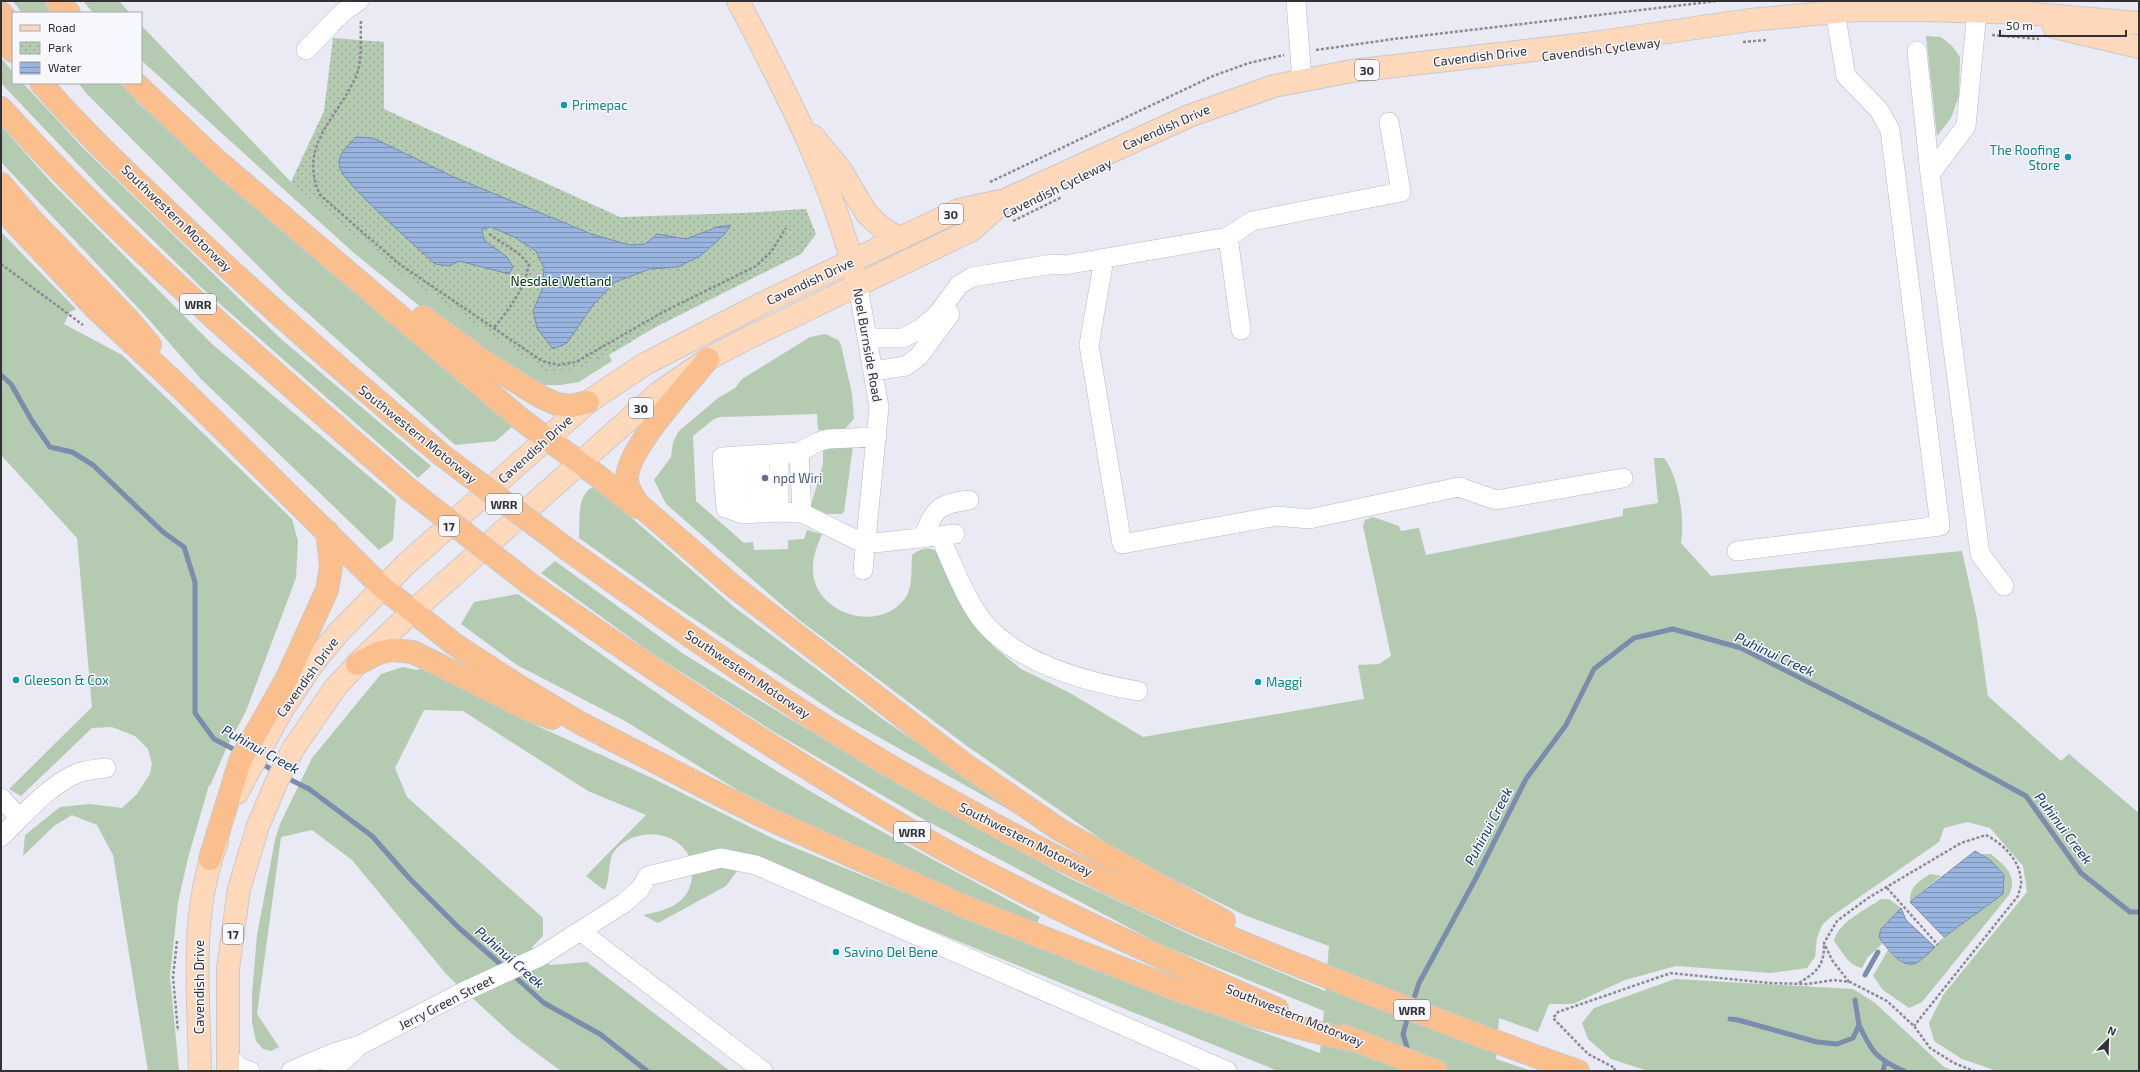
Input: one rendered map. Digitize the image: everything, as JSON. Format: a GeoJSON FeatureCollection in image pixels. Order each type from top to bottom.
{"type":"FeatureCollection","features":[{"type":"Feature","properties":{"kind":"highway"},"geometry":{"type":"LineString","coordinates":[[57,1],[68,12]]}},
{"type":"Feature","properties":{"kind":"highway"},"geometry":{"type":"LineString","coordinates":[[1,13],[12,27]]}},
{"type":"Feature","properties":{"kind":"highway"},"geometry":{"type":"LineString","coordinates":[[1,37],[12,50]]}},
{"type":"Feature","properties":{"kind":"highway","name":"Southwestern Motorway"},"geometry":{"type":"LineString","coordinates":[[42,84],[144,189],[249,288],[354,382],[442,456],[567,549],[721,658],[829,728],[945,798],[1055,855],[1172,912],[1497,1044],[1578,1071]]}},
{"type":"Feature","properties":{"kind":"highway"},"geometry":{"type":"LineString","coordinates":[[59,84],[144,189]]}},
{"type":"Feature","properties":{"kind":"highway"},"geometry":{"type":"LineString","coordinates":[[137,84],[215,159],[546,439],[649,514]]}},
{"type":"Feature","properties":{"kind":"highway","name":"Southwestern Motorway"},"geometry":{"type":"LineString","coordinates":[[1,108],[123,234],[233,338],[407,488],[530,584],[732,722],[913,832],[1104,931],[1324,1031],[1357,1041],[1436,1071]]}},
{"type":"Feature","properties":{"kind":"highway"},"geometry":{"type":"LineString","coordinates":[[1,184],[32,220],[128,319],[187,394]]}},
{"type":"Feature","properties":{"kind":"highway"},"geometry":{"type":"LineString","coordinates":[[1,208],[97,310],[187,394],[382,587],[412,612],[480,662],[580,723],[758,814],[968,908],[1180,991],[1262,1018],[1324,1031]]}},
{"type":"Feature","properties":{"kind":"highway"},"geometry":{"type":"LineString","coordinates":[[341,266],[360,274],[382,287],[483,362],[541,397],[557,404],[571,406],[588,402]]}},
{"type":"Feature","properties":{"kind":"highway"},"geometry":{"type":"LineString","coordinates":[[708,359],[663,415],[630,461],[627,479],[628,486],[638,504],[732,586],[856,683],[964,764],[1060,830],[1327,976]]}},
{"type":"Feature","properties":{"kind":"highway"},"geometry":{"type":"LineString","coordinates":[[210,859],[231,798],[240,761],[261,733],[327,590],[331,566],[326,531]]}},
{"type":"Feature","properties":{"kind":"highway"},"geometry":{"type":"LineString","coordinates":[[357,664],[385,651],[408,651],[421,655],[527,709],[557,720],[580,723]]}},
{"type":"Feature","properties":{"kind":"main road","name":"Noel Burnside Road"},"geometry":{"type":"LineString","coordinates":[[738,1],[795,115],[828,191],[852,261],[858,286]]}},
{"type":"Feature","properties":{"kind":"main road","name":"Cavendish Drive"},"geometry":{"type":"LineString","coordinates":[[1978,6],[2139,46]]}},
{"type":"Feature","properties":{"kind":"main road","name":"Cavendish Drive"},"geometry":{"type":"LineString","coordinates":[[261,733],[314,662],[338,633],[382,587],[588,402],[645,364],[763,304],[959,210],[1005,200],[1189,116],[1274,86],[1352,72],[1586,44],[1750,20],[1857,10],[1978,6],[2139,23]]}},
{"type":"Feature","properties":{"kind":"main road"},"geometry":{"type":"LineString","coordinates":[[795,115],[840,169],[867,214],[881,227],[900,239]]}},
{"type":"Feature","properties":{"kind":"main road","name":"Cavendish Drive"},"geometry":{"type":"LineString","coordinates":[[227,1064],[228,969],[239,889],[262,814],[293,749],[335,688],[357,664],[412,612],[661,391],[708,359],[774,325],[972,230],[1005,200]]}},
{"type":"Feature","properties":{"kind":"main road","name":"Cavendish Drive"},"geometry":{"type":"LineString","coordinates":[[200,1063],[199,925],[210,859]]}},
{"type":"Feature","properties":{"kind":"street"},"geometry":{"type":"LineString","coordinates":[[1296,1],[1302,81]]}},
{"type":"Feature","properties":{"kind":"street"},"geometry":{"type":"LineString","coordinates":[[1930,174],[1966,126],[1978,6]]}},
{"type":"Feature","properties":{"kind":"street"},"geometry":{"type":"LineString","coordinates":[[306,50],[343,12],[360,9]]}},
{"type":"Feature","properties":{"kind":"street"},"geometry":{"type":"LineString","coordinates":[[1737,551],[1940,526],[1890,130],[1879,110],[1846,76],[1834,12]]}},
{"type":"Feature","properties":{"kind":"street"},"geometry":{"type":"LineString","coordinates":[[1917,50],[1930,174],[1980,554],[2004,586]]}},
{"type":"Feature","properties":{"kind":"street"},"geometry":{"type":"LineString","coordinates":[[868,338],[903,338],[920,329],[937,315],[959,284],[972,277],[1053,264],[1065,265],[1228,237],[1252,221],[1401,192],[1389,122]]}},
{"type":"Feature","properties":{"kind":"street"},"geometry":{"type":"LineString","coordinates":[[1228,237],[1241,330]]}},
{"type":"Feature","properties":{"kind":"street"},"geometry":{"type":"LineString","coordinates":[[1104,258],[1089,346],[1122,544],[1277,516],[1309,519],[1459,487],[1496,500],[1623,478]]}},
{"type":"Feature","properties":{"kind":"street"},"geometry":{"type":"LineString","coordinates":[[874,371],[906,366],[919,356],[967,292],[997,284],[1054,275],[1065,265]]}},
{"type":"Feature","properties":{"kind":"street","name":"Noel Burnside Road"},"geometry":{"type":"LineString","coordinates":[[858,286],[874,371],[879,407],[863,570]]}},
{"type":"Feature","properties":{"kind":"street"},"geometry":{"type":"LineString","coordinates":[[877,437],[828,439],[818,442],[799,452],[731,456],[735,511],[802,513],[866,544],[939,536]]}},
{"type":"Feature","properties":{"kind":"street"},"geometry":{"type":"LineString","coordinates":[[799,452],[802,513]]}},
{"type":"Feature","properties":{"kind":"street"},"geometry":{"type":"LineString","coordinates":[[759,454],[771,512]]}},
{"type":"Feature","properties":{"kind":"street"},"geometry":{"type":"LineString","coordinates":[[771,512],[779,454]]}},
{"type":"Feature","properties":{"kind":"street"},"geometry":{"type":"LineString","coordinates":[[969,500],[949,503],[939,508],[929,520],[939,536],[972,606],[997,637],[1028,657],[1064,671],[1106,685],[1138,691]]}},
{"type":"Feature","properties":{"kind":"street"},"geometry":{"type":"LineString","coordinates":[[1,836],[44,794],[60,782],[79,772],[106,768]]}},
{"type":"Feature","properties":{"kind":"street"},"geometry":{"type":"LineString","coordinates":[[1,798],[20,818]]}},
{"type":"Feature","properties":{"kind":"street","name":"Jerry Green Street"},"geometry":{"type":"LineString","coordinates":[[292,1071],[336,1052],[360,1045],[463,992],[541,956],[633,896],[648,876],[721,858],[756,865],[1227,1071]]}},
{"type":"Feature","properties":{"kind":"street"},"geometry":{"type":"LineString","coordinates":[[580,931],[763,1071]]}},
{"type":"Feature","properties":{"kind":"street","name":"Jerry Green Street"},"geometry":{"type":"LineString","coordinates":[[330,1071],[360,1045]]}},
{"type":"Feature","properties":{"kind":"street"},"geometry":{"type":"LineString","coordinates":[[227,1064],[250,1071]]}},
{"type":"Feature","properties":{"kind":"path"},"geometry":{"type":"LineString","coordinates":[[360,9],[361,54],[356,76],[318,141],[312,159],[313,181],[320,195],[398,263],[542,361],[558,365],[576,362],[663,312],[756,266],[771,252],[786,228]]}},
{"type":"Feature","properties":{"kind":"path"},"geometry":{"type":"LineString","coordinates":[[1976,34],[2041,40]]}},
{"type":"Feature","properties":{"kind":"path"},"geometry":{"type":"LineString","coordinates":[[1737,43],[1767,39]]}},
{"type":"Feature","properties":{"kind":"path","name":"Cavendish Cycleway"},"geometry":{"type":"LineString","coordinates":[[1011,222],[1068,194]]}},
{"type":"Feature","properties":{"kind":"path"},"geometry":{"type":"LineString","coordinates":[[489,234],[518,253],[529,264],[526,279],[519,296],[494,328]]}},
{"type":"Feature","properties":{"kind":"path"},"geometry":{"type":"LineString","coordinates":[[1,264],[69,316],[89,329]]}},
{"type":"Feature","properties":{"kind":"path"},"geometry":{"type":"LineString","coordinates":[[1798,984],[1818,969],[1824,959],[1824,943],[1838,921],[1868,898],[1887,888],[1961,842],[1986,835],[2001,843],[2017,864],[2022,881],[2018,896],[1914,1026]]}},
{"type":"Feature","properties":{"kind":"path"},"geometry":{"type":"LineString","coordinates":[[1887,888],[1938,945]]}},
{"type":"Feature","properties":{"kind":"path"},"geometry":{"type":"LineString","coordinates":[[1824,943],[1832,960],[1850,982]]}},
{"type":"Feature","properties":{"kind":"path"},"geometry":{"type":"LineString","coordinates":[[1614,1071],[1615,1068],[1588,1054],[1553,1018],[1558,1012],[1671,973],[1798,984],[1834,980],[1850,982],[1887,1001],[1914,1026],[1930,1048],[1954,1063],[1974,1071]]}},
{"type":"Feature","properties":{"kind":"green space"},"geometry":{"type":"Polygon","coordinates":[[[13,1],[46,1],[55,12],[21,12],[13,1]]]}},
{"type":"Feature","properties":{"kind":"green space"},"geometry":{"type":"Polygon","coordinates":[[[83,1],[119,1],[129,12],[92,12],[83,1]]]}},
{"type":"Feature","properties":{"kind":"green space"},"geometry":{"type":"Polygon","coordinates":[[[142,26],[291,182],[397,271],[577,370],[608,353],[612,361],[579,382],[560,385],[540,385],[453,333],[354,253],[142,61],[142,26]]]}},
{"type":"Feature","properties":{"kind":"green space"},"geometry":{"type":"Polygon","coordinates":[[[1926,36],[1941,37],[1952,46],[1960,57],[1959,96],[1951,118],[1937,136],[1926,36]]]}},
{"type":"Feature","properties":{"kind":"green space","name":"Nesdale Wetland"},"geometry":{"type":"Polygon","coordinates":[[[333,38],[384,42],[384,109],[620,217],[742,213],[806,209],[816,234],[801,254],[652,329],[614,352],[577,370],[545,371],[397,271],[291,182],[324,111],[333,38]]]}},
{"type":"Feature","properties":{"kind":"green space"},"geometry":{"type":"Polygon","coordinates":[[[1,58],[12,71],[12,84],[24,84],[83,148],[281,339],[431,466],[418,478],[203,289],[110,198],[1,83],[1,58]]]}},
{"type":"Feature","properties":{"kind":"green space"},"geometry":{"type":"Polygon","coordinates":[[[79,84],[121,84],[140,105],[514,425],[496,441],[455,445],[284,292],[79,84]]]}},
{"type":"Feature","properties":{"kind":"green space"},"geometry":{"type":"Polygon","coordinates":[[[1,126],[52,183],[212,344],[396,499],[393,540],[379,550],[201,379],[143,313],[1,162],[1,126]]]}},
{"type":"Feature","properties":{"kind":"green space"},"geometry":{"type":"Polygon","coordinates":[[[1,232],[76,309],[70,312],[64,324],[122,355],[292,519],[298,541],[296,578],[246,711],[226,749],[210,786],[209,785],[188,858],[178,902],[170,976],[179,1071],[148,1071],[113,855],[97,825],[72,815],[54,826],[23,856],[25,835],[60,807],[90,804],[122,808],[137,794],[150,774],[152,764],[148,749],[135,736],[112,727],[92,728],[21,796],[9,789],[92,707],[77,538],[1,455],[1,232]]]}},
{"type":"Feature","properties":{"kind":"green space"},"geometry":{"type":"Polygon","coordinates":[[[825,334],[838,340],[841,345],[852,394],[854,419],[844,430],[818,430],[817,414],[720,417],[714,419],[693,436],[696,501],[744,543],[753,542],[754,550],[788,549],[788,540],[804,539],[807,530],[822,534],[813,562],[813,572],[817,587],[825,599],[837,609],[851,614],[866,617],[881,615],[895,608],[906,597],[910,588],[912,555],[918,551],[928,548],[938,552],[964,611],[994,647],[1021,669],[1070,693],[1143,737],[1364,699],[1358,665],[1379,664],[1391,656],[1363,526],[1365,520],[1373,517],[1399,526],[1401,531],[1419,528],[1426,555],[1623,516],[1623,509],[1658,503],[1654,458],[1664,458],[1674,476],[1680,499],[1682,522],[1681,543],[1711,576],[1962,551],[1977,619],[1988,696],[2061,761],[2069,754],[2139,813],[2139,1071],[1997,1071],[1962,1059],[1934,1041],[1929,1023],[1943,995],[2027,892],[2023,866],[1990,828],[1967,822],[1944,828],[1939,842],[1832,916],[1822,925],[1817,938],[1815,957],[1807,968],[1771,973],[1676,966],[1625,980],[1573,1004],[1549,1004],[1538,1032],[1499,1018],[1496,1059],[1532,1071],[1278,1071],[748,856],[726,886],[658,923],[643,915],[672,907],[684,897],[688,891],[692,879],[692,866],[688,854],[681,846],[673,839],[653,834],[642,835],[624,842],[613,853],[608,880],[604,890],[586,876],[646,815],[588,791],[463,711],[424,710],[395,768],[407,797],[543,918],[543,936],[532,947],[550,965],[587,962],[730,1071],[561,1071],[515,1037],[447,975],[352,860],[312,830],[281,837],[257,1014],[279,1047],[271,1051],[263,1049],[256,1041],[252,1022],[252,994],[257,935],[275,840],[280,824],[312,758],[381,674],[403,667],[416,670],[424,668],[522,719],[652,778],[776,840],[1096,971],[1320,1053],[1324,1011],[1162,945],[923,819],[774,732],[647,650],[541,573],[555,561],[685,655],[899,785],[1069,878],[1195,937],[1325,991],[1329,946],[1244,915],[1121,853],[967,746],[798,619],[666,504],[654,480],[671,457],[673,442],[679,431],[718,398],[735,388],[742,379],[810,337],[825,334]]]}},
{"type":"Feature","properties":{"kind":"green space"},"geometry":{"type":"Polygon","coordinates":[[[853,446],[844,512],[842,514],[827,514],[810,509],[823,463],[823,449],[853,446]]]}},
{"type":"Feature","properties":{"kind":"green space"},"geometry":{"type":"Polygon","coordinates":[[[595,486],[734,607],[884,720],[1040,827],[837,714],[673,605],[579,538],[579,516],[582,501],[589,490],[595,486]]]}},
{"type":"Feature","properties":{"kind":"green space"},"geometry":{"type":"Polygon","coordinates":[[[518,594],[673,704],[793,781],[834,805],[1040,917],[1035,927],[865,853],[739,791],[625,721],[517,665],[461,624],[474,602],[518,594]]]}},
{"type":"Feature","properties":{"kind":"green space"},"geometry":{"type":"Polygon","coordinates":[[[1980,854],[1991,854],[2009,872],[2012,882],[2009,895],[1922,1002],[1909,1008],[1883,990],[1873,976],[1888,950],[1895,957],[1917,963],[1944,937],[2003,894],[1990,860],[1980,854]]]}},
{"type":"Feature","properties":{"kind":"green space"},"geometry":{"type":"Polygon","coordinates":[[[1930,874],[1941,876],[1910,902],[1911,892],[1915,885],[1930,874]]]}},
{"type":"Feature","properties":{"kind":"green space"},"geometry":{"type":"Polygon","coordinates":[[[1881,899],[1889,899],[1901,908],[1881,929],[1879,937],[1883,943],[1867,958],[1862,968],[1849,961],[1834,941],[1841,928],[1847,922],[1881,899]]]}},
{"type":"Feature","properties":{"kind":"green space"},"geometry":{"type":"Polygon","coordinates":[[[1675,979],[1853,989],[1875,1003],[1944,1067],[1954,1071],[1648,1071],[1611,1059],[1588,1039],[1582,1023],[1594,1008],[1675,979]]]}},
{"type":"Feature","properties":{"kind":"water"},"geometry":{"type":"Polygon","coordinates":[[[356,137],[373,138],[456,178],[594,235],[630,245],[645,244],[657,234],[686,239],[717,227],[731,225],[723,236],[700,256],[678,267],[650,269],[615,282],[593,305],[567,343],[553,349],[537,328],[533,311],[542,290],[544,268],[536,251],[514,237],[491,227],[482,229],[484,240],[507,257],[513,267],[509,274],[459,261],[449,266],[435,264],[354,188],[340,168],[339,163],[341,155],[346,147],[356,137]]]}},
{"type":"Feature","properties":{"kind":"water"},"geometry":{"type":"Polygon","coordinates":[[[1975,851],[1990,860],[2004,875],[2003,894],[1944,937],[1910,902],[1975,851]]]}},
{"type":"Feature","properties":{"kind":"water"},"geometry":{"type":"Polygon","coordinates":[[[1901,908],[1906,920],[1935,947],[1918,962],[1912,964],[1907,964],[1896,957],[1890,952],[1879,937],[1881,929],[1901,908]]]}},
{"type":"Feature","properties":{"kind":"waterway","name":"Puhinui Creek"},"geometry":{"type":"LineString","coordinates":[[1,375],[11,384],[32,421],[50,447],[72,452],[93,465],[163,532],[184,547],[195,582],[195,713],[214,739],[239,752]]}},
{"type":"Feature","properties":{"kind":"waterway","name":"Puhinui Creek"},"geometry":{"type":"LineString","coordinates":[[1412,1004],[1419,983],[1476,878],[1526,779],[1566,725],[1594,669],[1634,638],[1673,629],[1741,648],[1925,741],[2026,796],[2081,873],[2130,912],[2139,912]]}},
{"type":"Feature","properties":{"kind":"waterway","name":"Puhinui Creek"},"geometry":{"type":"LineString","coordinates":[[259,762],[276,772]]}},
{"type":"Feature","properties":{"kind":"waterway","name":"Puhinui Creek"},"geometry":{"type":"LineString","coordinates":[[285,777],[309,789],[372,836],[410,879],[459,928],[506,969]]}},
{"type":"Feature","properties":{"kind":"waterway"},"geometry":{"type":"LineString","coordinates":[[1865,975],[1878,952]]}},
{"type":"Feature","properties":{"kind":"waterway","name":"Puhinui Creek"},"geometry":{"type":"LineString","coordinates":[[512,974],[544,1003],[600,1034],[647,1071]]}},
{"type":"Feature","properties":{"kind":"waterway"},"geometry":{"type":"LineString","coordinates":[[1730,1019],[1817,1042],[1837,1044],[1853,1038],[1859,1025],[1855,1000]]}},
{"type":"Feature","properties":{"kind":"waterway","name":"Puhinui Creek"},"geometry":{"type":"LineString","coordinates":[[1409,1013],[1403,1034],[1409,1054]]}},
{"type":"Feature","properties":{"kind":"waterway"},"geometry":{"type":"LineString","coordinates":[[1859,1025],[1876,1054],[1887,1063],[1904,1071]]}},
{"type":"Feature","properties":{"kind":"waterway"},"geometry":{"type":"LineString","coordinates":[[1883,1071],[1885,1063]]}},
{"type":"Feature","properties":{"kind":"place","name":"Primepac"},"geometry":{"type":"Point","coordinates":[564,105]}},
{"type":"Feature","properties":{"kind":"place","name":"The Roofing Store"},"geometry":{"type":"Point","coordinates":[2068,157]}},
{"type":"Feature","properties":{"kind":"place","name":"npd Wiri"},"geometry":{"type":"Point","coordinates":[765,478]}},
{"type":"Feature","properties":{"kind":"place","name":"Gleeson & Cox"},"geometry":{"type":"Point","coordinates":[16,680]}},
{"type":"Feature","properties":{"kind":"place","name":"Maggi"},"geometry":{"type":"Point","coordinates":[1258,682]}},
{"type":"Feature","properties":{"kind":"place","name":"Savino Del Bene"},"geometry":{"type":"Point","coordinates":[836,952]}}]}
